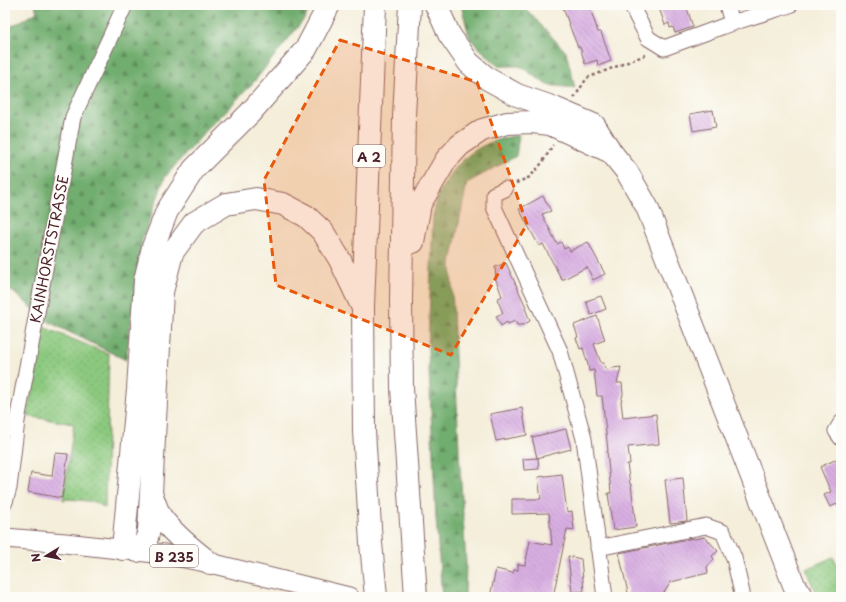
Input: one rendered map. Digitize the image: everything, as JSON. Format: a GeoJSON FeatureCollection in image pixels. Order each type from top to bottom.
{"type":"FeatureCollection","features":[{"type":"Feature","properties":{"kind":"highway"},"geometry":{"type":"LineString","coordinates":[[130,550],[145,280],[153,247],[167,211],[194,169],[250,113],[306,49],[329,5]]}},
{"type":"Feature","properties":{"kind":"highway","name":"A 2"},"geometry":{"type":"LineString","coordinates":[[374,5],[362,306],[364,430],[376,597]]}},
{"type":"Feature","properties":{"kind":"highway","name":"A 2"},"geometry":{"type":"LineString","coordinates":[[410,5],[404,116],[401,300],[402,388],[415,587]]}},
{"type":"Feature","properties":{"kind":"highway"},"geometry":{"type":"LineString","coordinates":[[436,5],[449,34],[469,63],[488,79],[517,94],[594,125],[611,152],[627,172],[647,207],[797,593]]}},
{"type":"Feature","properties":{"kind":"highway"},"geometry":{"type":"LineString","coordinates":[[401,300],[420,204],[446,160],[460,145],[482,130],[507,123],[532,122],[550,124],[611,152]]}},
{"type":"Feature","properties":{"kind":"highway"},"geometry":{"type":"LineString","coordinates":[[130,550],[146,541],[149,530],[162,292],[172,253],[194,223],[226,204],[256,198],[283,204],[306,216],[323,232],[340,260],[362,306]]}},
{"type":"Feature","properties":{"kind":"highway"},"geometry":{"type":"LineString","coordinates":[[152,496],[160,515],[169,527],[210,563]]}},
{"type":"Feature","properties":{"kind":"main road","name":"B 235"},"geometry":{"type":"LineString","coordinates":[[5,538],[164,554],[210,563],[349,597]]}},
{"type":"Feature","properties":{"kind":"street","name":"KAINHORSTSTRASSE"},"geometry":{"type":"LineString","coordinates":[[5,502],[9,488],[16,421],[73,117],[125,5]]}},
{"type":"Feature","properties":{"kind":"street"},"geometry":{"type":"LineString","coordinates":[[632,5],[648,38],[664,48],[732,23],[790,5]]}},
{"type":"Feature","properties":{"kind":"street"},"geometry":{"type":"LineString","coordinates":[[727,5],[732,23]]}},
{"type":"Feature","properties":{"kind":"street"},"geometry":{"type":"LineString","coordinates":[[505,188],[494,194],[494,207],[560,351],[584,439],[605,597]]}},
{"type":"Feature","properties":{"kind":"street"},"geometry":{"type":"LineString","coordinates":[[598,548],[706,526],[723,532],[734,558],[742,593],[741,597]]}},
{"type":"Feature","properties":{"kind":"path"},"geometry":{"type":"LineString","coordinates":[[574,98],[587,78],[664,48]]}},
{"type":"Feature","properties":{"kind":"path"},"geometry":{"type":"LineString","coordinates":[[505,188],[530,177],[554,145]]}},
{"type":"Feature","properties":{"kind":"highlighted area"},"geometry":{"type":"Polygon","coordinates":[[[340,40],[477,82],[527,224],[451,355],[276,285],[264,180],[340,40]]]}},
{"type":"Feature","properties":{"kind":"green space"},"geometry":{"type":"Polygon","coordinates":[[[35,5],[311,5],[305,18],[253,83],[205,132],[165,177],[142,240],[126,360],[51,323],[13,292],[5,289],[5,30],[37,12],[35,5]]]}},
{"type":"Feature","properties":{"kind":"green space"},"geometry":{"type":"Polygon","coordinates":[[[461,5],[524,5],[566,52],[575,88],[547,85],[520,66],[498,66],[470,39],[461,5]]]}},
{"type":"Feature","properties":{"kind":"green space"},"geometry":{"type":"Polygon","coordinates":[[[519,135],[516,156],[467,183],[451,263],[459,451],[466,564],[465,597],[442,597],[436,518],[428,349],[433,215],[438,196],[442,188],[452,172],[465,158],[489,143],[519,135]]]}},
{"type":"Feature","properties":{"kind":"green space"},"geometry":{"type":"Polygon","coordinates":[[[43,327],[109,354],[105,508],[96,502],[69,499],[63,500],[74,424],[27,416],[43,327]]]}},
{"type":"Feature","properties":{"kind":"green space"},"geometry":{"type":"Polygon","coordinates":[[[833,557],[841,574],[841,597],[817,597],[806,569],[833,557]]]}},
{"type":"Feature","properties":{"kind":"building"},"geometry":{"type":"Polygon","coordinates":[[[562,5],[589,5],[598,32],[601,32],[611,61],[598,66],[597,60],[585,64],[580,47],[578,47],[562,5]]]}},
{"type":"Feature","properties":{"kind":"building"},"geometry":{"type":"Polygon","coordinates":[[[658,5],[686,5],[693,27],[675,33],[673,27],[670,28],[669,23],[665,25],[658,5]]]}},
{"type":"Feature","properties":{"kind":"building"},"geometry":{"type":"Polygon","coordinates":[[[713,110],[716,127],[693,131],[690,114],[713,110]]]}},
{"type":"Feature","properties":{"kind":"building"},"geometry":{"type":"Polygon","coordinates":[[[543,196],[551,211],[542,214],[557,244],[561,242],[564,249],[568,247],[570,251],[588,242],[605,274],[593,280],[587,267],[562,280],[543,244],[539,246],[519,209],[543,196]]]}},
{"type":"Feature","properties":{"kind":"building"},"geometry":{"type":"Polygon","coordinates":[[[506,263],[526,307],[525,308],[530,321],[523,325],[517,325],[515,321],[508,324],[507,322],[501,326],[496,316],[503,313],[497,299],[502,296],[496,280],[495,267],[506,263]]]}},
{"type":"Feature","properties":{"kind":"building"},"geometry":{"type":"Polygon","coordinates":[[[601,296],[606,309],[591,315],[586,301],[601,296]]]}},
{"type":"Feature","properties":{"kind":"building"},"geometry":{"type":"Polygon","coordinates":[[[597,316],[605,340],[594,344],[601,363],[604,363],[605,369],[621,367],[617,383],[622,383],[623,394],[621,402],[623,418],[656,414],[659,444],[628,447],[630,464],[627,464],[636,527],[613,530],[608,493],[611,493],[602,396],[597,396],[594,370],[589,371],[583,348],[580,349],[576,338],[578,337],[574,325],[597,316]]]}},
{"type":"Feature","properties":{"kind":"building"},"geometry":{"type":"Polygon","coordinates":[[[522,408],[527,435],[496,441],[490,414],[522,408]]]}},
{"type":"Feature","properties":{"kind":"building"},"geometry":{"type":"Polygon","coordinates":[[[566,429],[571,449],[537,458],[532,437],[566,429]]]}},
{"type":"Feature","properties":{"kind":"building"},"geometry":{"type":"Polygon","coordinates":[[[55,453],[68,454],[62,498],[28,492],[31,473],[52,476],[55,453]]]}},
{"type":"Feature","properties":{"kind":"building"},"geometry":{"type":"Polygon","coordinates":[[[841,457],[841,514],[837,504],[830,507],[824,495],[831,492],[820,467],[841,457]]]}},
{"type":"Feature","properties":{"kind":"building"},"geometry":{"type":"Polygon","coordinates":[[[538,458],[539,469],[524,470],[523,459],[538,458]]]}},
{"type":"Feature","properties":{"kind":"building"},"geometry":{"type":"Polygon","coordinates":[[[562,474],[567,512],[572,511],[574,530],[567,529],[553,597],[490,597],[496,569],[513,573],[514,570],[518,570],[518,564],[525,565],[530,541],[552,545],[549,513],[512,514],[512,499],[541,499],[538,477],[562,474]]]}},
{"type":"Feature","properties":{"kind":"building"},"geometry":{"type":"Polygon","coordinates":[[[683,478],[687,521],[670,523],[665,480],[683,478]]]}},
{"type":"Feature","properties":{"kind":"building"},"geometry":{"type":"Polygon","coordinates":[[[705,537],[718,551],[712,556],[714,559],[707,567],[708,573],[671,582],[661,597],[629,597],[619,553],[693,538],[705,537]]]}},
{"type":"Feature","properties":{"kind":"building"},"geometry":{"type":"Polygon","coordinates":[[[568,556],[581,559],[584,591],[572,592],[568,556]]]}}]}
